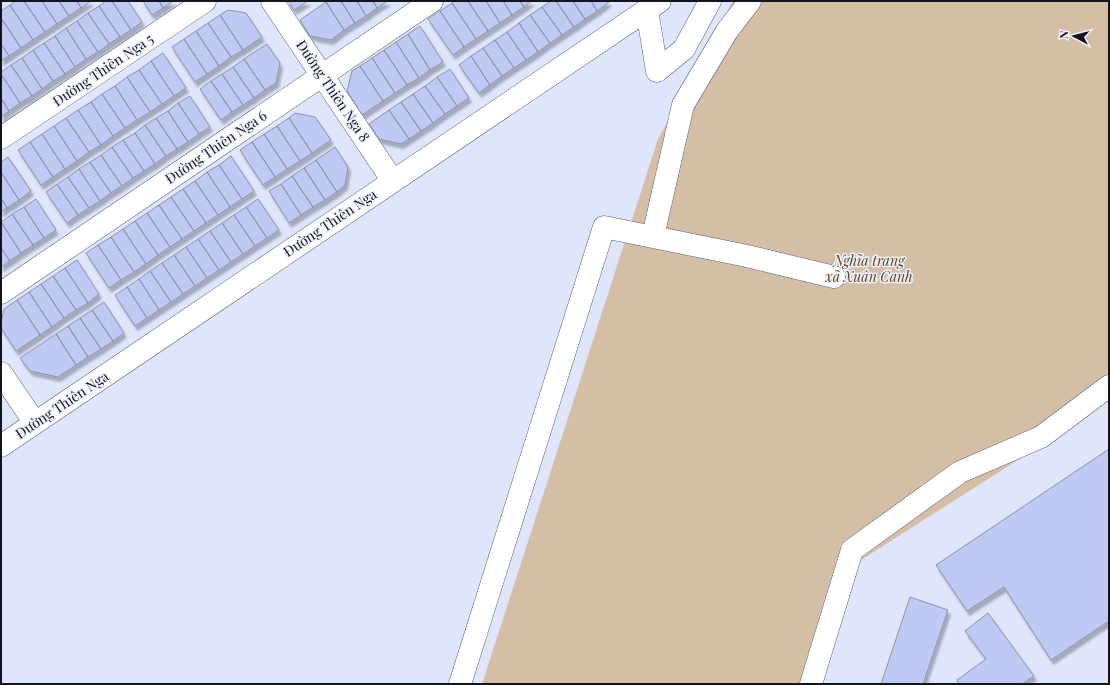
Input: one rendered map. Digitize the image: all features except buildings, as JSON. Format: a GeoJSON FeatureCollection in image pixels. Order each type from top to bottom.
{"type":"FeatureCollection","features":[{"type":"Feature","properties":{"kind":"street","name":"Đường Thiên Nga 5"},"geometry":{"type":"LineString","coordinates":[[1,138],[205,1]]}},
{"type":"Feature","properties":{"kind":"street","name":"Đường Thiên Nga 8"},"geometry":{"type":"LineString","coordinates":[[272,1],[393,181]]}},
{"type":"Feature","properties":{"kind":"street","name":"Đường Thiên Nga 6"},"geometry":{"type":"LineString","coordinates":[[1,293],[432,1]]}},
{"type":"Feature","properties":{"kind":"street"},"geometry":{"type":"LineString","coordinates":[[654,5],[657,71],[684,49],[710,1]]}},
{"type":"Feature","properties":{"kind":"street"},"geometry":{"type":"LineString","coordinates":[[653,236],[683,105],[727,31],[750,1]]}},
{"type":"Feature","properties":{"kind":"street","name":"Đường Thiên Nga"},"geometry":{"type":"LineString","coordinates":[[1,446],[654,5]]}},
{"type":"Feature","properties":{"kind":"street"},"geometry":{"type":"LineString","coordinates":[[460,684],[604,227],[747,256],[834,277]]}},
{"type":"Feature","properties":{"kind":"street"},"geometry":{"type":"LineString","coordinates":[[1,373],[35,423]]}},
{"type":"Feature","properties":{"kind":"street"},"geometry":{"type":"LineString","coordinates":[[811,684],[852,550],[960,472],[1041,437],[1109,386]]}},
{"type":"Feature","properties":{"kind":"green space","name":"Nghĩa trang xã Xuân Canh"},"geometry":{"type":"Polygon","coordinates":[[[733,1],[1109,1],[1109,397],[1054,437],[861,560],[822,684],[482,684],[658,139],[733,1]]]}}]}
